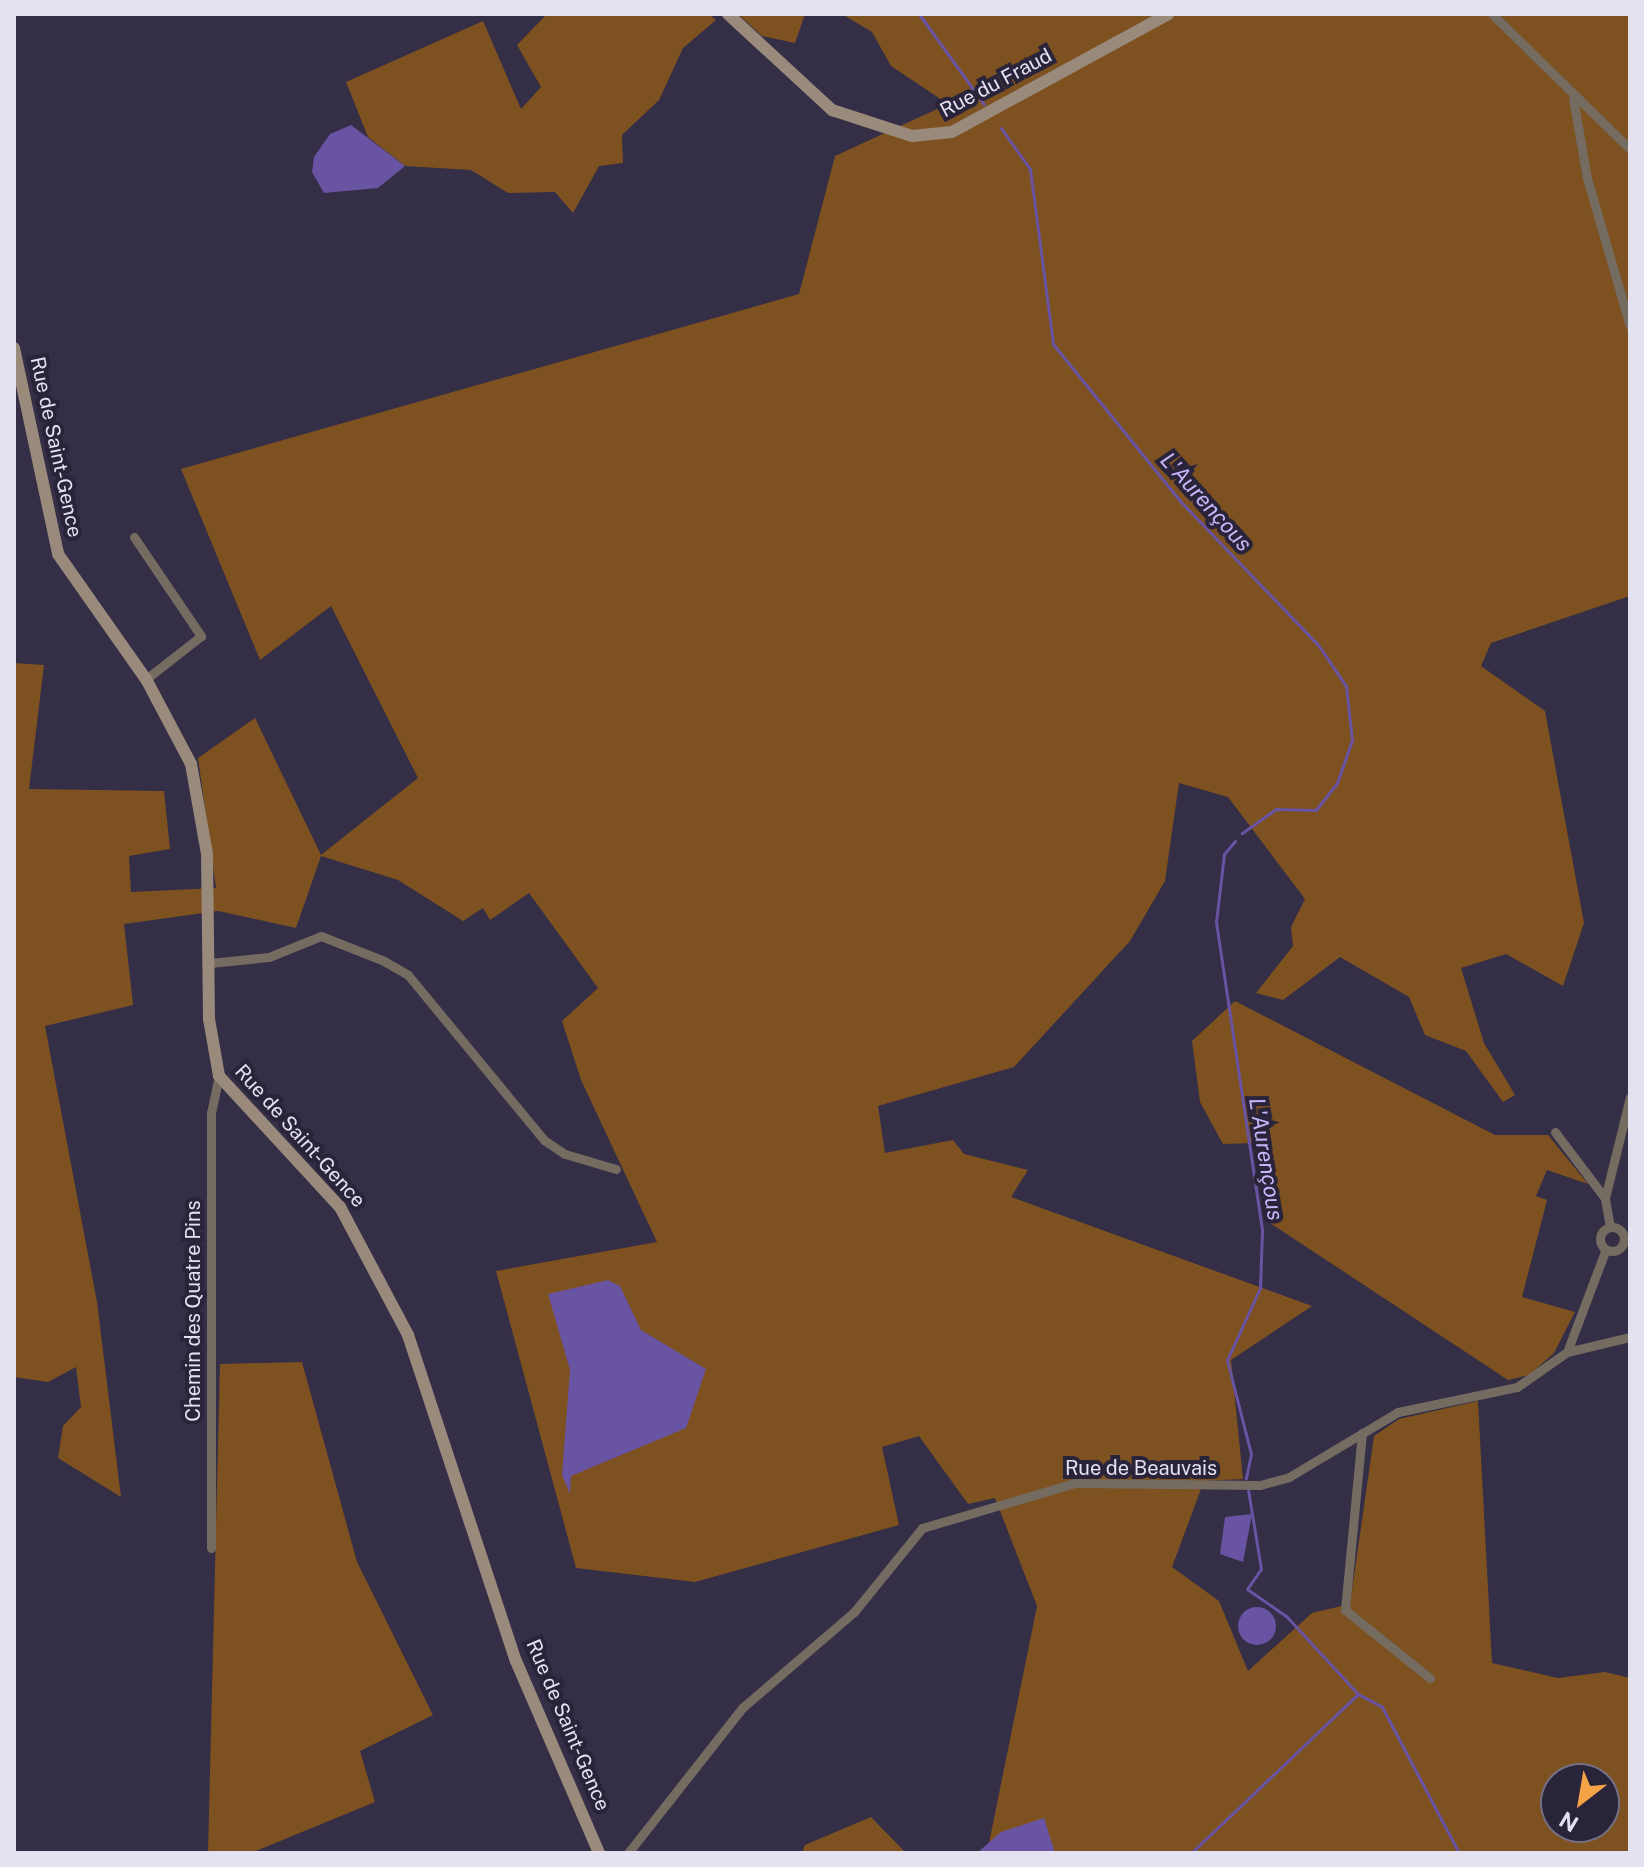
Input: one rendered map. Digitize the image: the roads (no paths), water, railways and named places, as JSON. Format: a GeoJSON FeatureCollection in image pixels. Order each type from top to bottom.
{"type":"FeatureCollection","features":[{"type":"Feature","properties":{"kind":"street","name":"Rue du Fraud"},"geometry":{"type":"LineString","coordinates":[[728,14],[845,118],[912,136],[952,132],[1168,14]]}},
{"type":"Feature","properties":{"kind":"street"},"geometry":{"type":"LineString","coordinates":[[1492,14],[1573,98],[1630,149]]}},
{"type":"Feature","properties":{"kind":"street"},"geometry":{"type":"LineString","coordinates":[[1573,98],[1587,178],[1630,326]]}},
{"type":"Feature","properties":{"kind":"street","name":"Rue de Saint-Gence"},"geometry":{"type":"LineString","coordinates":[[14,348],[58,554],[146,679],[197,786],[210,963],[210,1042],[219,1076],[340,1207],[408,1335],[516,1661],[599,1853]]}},
{"type":"Feature","properties":{"kind":"street"},"geometry":{"type":"LineString","coordinates":[[134,537],[201,636],[146,679]]}},
{"type":"Feature","properties":{"kind":"street"},"geometry":{"type":"LineString","coordinates":[[210,963],[269,957],[321,936],[384,961],[408,975],[544,1140],[565,1154],[616,1169]]}},
{"type":"Feature","properties":{"kind":"street","name":"Chemin des Quatre Pins"},"geometry":{"type":"LineString","coordinates":[[211,1548],[211,1113],[219,1076]]}},
{"type":"Feature","properties":{"kind":"street"},"geometry":{"type":"LineString","coordinates":[[1627,1242],[1610,1227],[1605,1198],[1630,1097]]}},
{"type":"Feature","properties":{"kind":"street"},"geometry":{"type":"LineString","coordinates":[[1555,1132],[1605,1198]]}},
{"type":"Feature","properties":{"kind":"street"},"geometry":{"type":"LineString","coordinates":[[1567,1352],[1606,1249],[1601,1235],[1610,1227]]}},
{"type":"Feature","properties":{"kind":"street"},"geometry":{"type":"LineString","coordinates":[[1606,1249],[1627,1242]]}},
{"type":"Feature","properties":{"kind":"street"},"geometry":{"type":"LineString","coordinates":[[1567,1352],[1630,1337]]}},
{"type":"Feature","properties":{"kind":"street","name":"Rue de Beauvais"},"geometry":{"type":"LineString","coordinates":[[628,1853],[742,1708],[854,1612],[922,1528],[1075,1483],[1260,1485],[1289,1477],[1398,1412],[1517,1387],[1567,1352]]}},
{"type":"Feature","properties":{"kind":"street"},"geometry":{"type":"LineString","coordinates":[[1362,1433],[1345,1610],[1430,1678]]}},
{"type":"Feature","properties":{"kind":"waterway","name":"L'Aurençous"},"geometry":{"type":"LineString","coordinates":[[919,14],[984,104]]}},
{"type":"Feature","properties":{"kind":"waterway","name":"L'Aurençous"},"geometry":{"type":"LineString","coordinates":[[1001,128],[1030,169],[1053,344],[1181,502],[1319,646],[1346,686],[1352,740],[1337,783],[1316,810],[1276,809],[1242,833]]}},
{"type":"Feature","properties":{"kind":"waterway","name":"L'Aurençous"},"geometry":{"type":"LineString","coordinates":[[1235,841],[1224,854],[1216,922],[1262,1231],[1260,1288],[1227,1360],[1251,1454],[1246,1478]]}},
{"type":"Feature","properties":{"kind":"waterway","name":"L'Aurençous"},"geometry":{"type":"LineString","coordinates":[[1191,1853],[1358,1694],[1286,1616],[1247,1589],[1261,1569],[1248,1490]]}},
{"type":"Feature","properties":{"kind":"waterway"},"geometry":{"type":"LineString","coordinates":[[1358,1694],[1382,1707],[1459,1853]]}}]}
